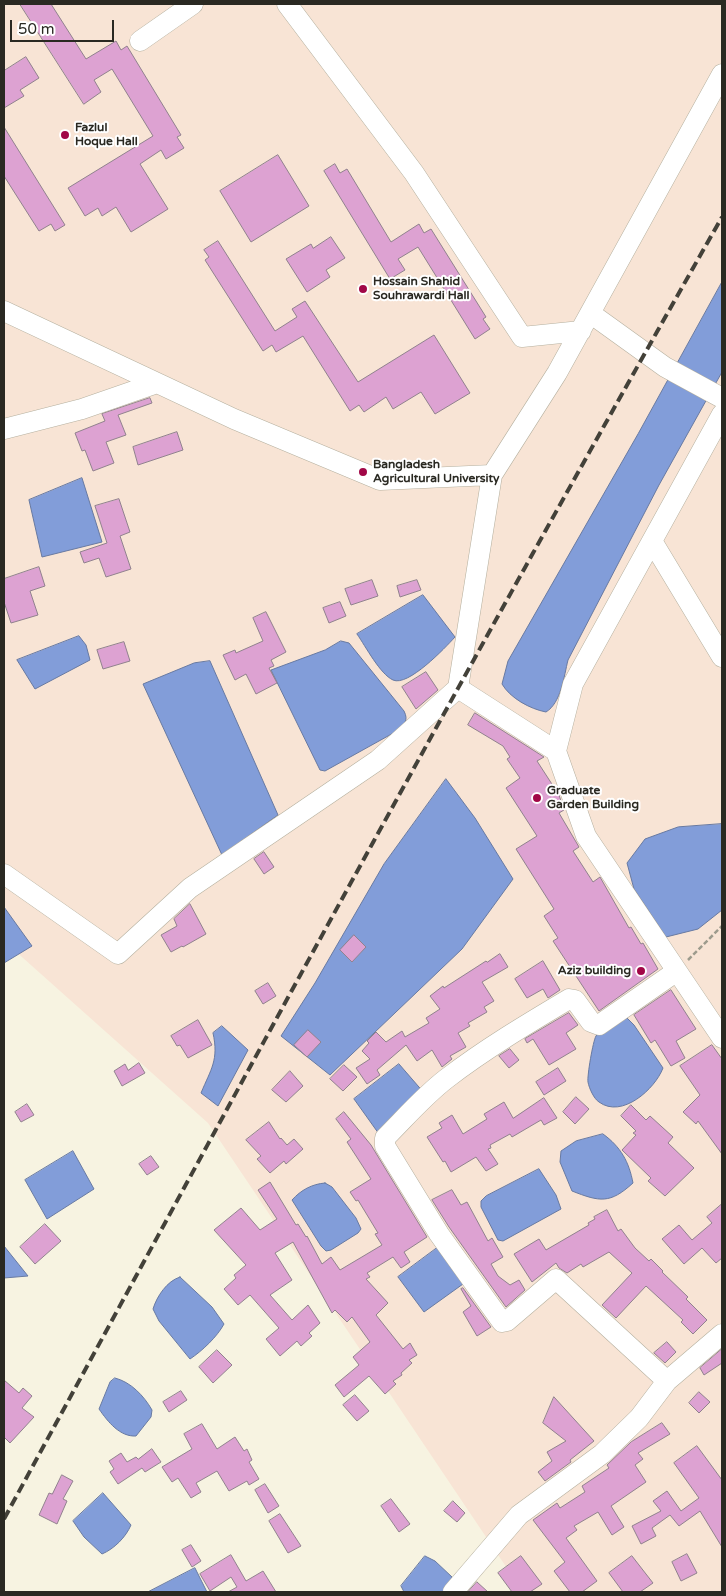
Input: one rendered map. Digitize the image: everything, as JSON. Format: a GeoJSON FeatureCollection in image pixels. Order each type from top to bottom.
{"type":"FeatureCollection","features":[{"type":"Feature","properties":{"kind":"street"},"geometry":{"type":"LineString","coordinates":[[140,41],[193,4]]}},
{"type":"Feature","properties":{"kind":"street"},"geometry":{"type":"LineString","coordinates":[[287,4],[414,173],[522,337],[581,332]]}},
{"type":"Feature","properties":{"kind":"street"},"geometry":{"type":"LineString","coordinates":[[4,874],[118,954],[190,888],[378,760],[458,688],[492,476],[581,332],[722,74]]}},
{"type":"Feature","properties":{"kind":"street"},"geometry":{"type":"LineString","coordinates":[[4,311],[234,419],[380,480],[492,476]]}},
{"type":"Feature","properties":{"kind":"street"},"geometry":{"type":"LineString","coordinates":[[590,313],[665,367],[722,403],[652,540],[573,684],[556,751],[586,836],[722,1038]]}},
{"type":"Feature","properties":{"kind":"street"},"geometry":{"type":"LineString","coordinates":[[4,429],[82,409],[157,383]]}},
{"type":"Feature","properties":{"kind":"street"},"geometry":{"type":"LineString","coordinates":[[652,540],[722,657]]}},
{"type":"Feature","properties":{"kind":"street"},"geometry":{"type":"LineString","coordinates":[[458,688],[556,751]]}},
{"type":"Feature","properties":{"kind":"street"},"geometry":{"type":"LineString","coordinates":[[666,1381],[556,1279],[507,1321],[502,1322],[439,1234],[384,1141],[411,1111],[445,1080],[504,1039],[569,999],[575,1000],[591,1022],[599,1025],[677,971]]}},
{"type":"Feature","properties":{"kind":"street"},"geometry":{"type":"LineString","coordinates":[[454,1592],[519,1515],[602,1454],[639,1418],[666,1381],[722,1334]]}},
{"type":"Feature","properties":{"kind":"path"},"geometry":{"type":"LineString","coordinates":[[677,971],[722,926]]}},
{"type":"Feature","properties":{"kind":"shaded area","name":"Bangladesh Agricultural University"},"geometry":{"type":"Polygon","coordinates":[[[4,4],[722,4],[722,1592],[523,1592],[208,1123],[4,941],[4,4]]]}},
{"type":"Feature","properties":{"kind":"water"},"geometry":{"type":"Polygon","coordinates":[[[722,282],[722,372],[659,485],[568,660],[561,689],[555,702],[546,712],[527,706],[510,694],[502,684],[508,661],[638,434],[722,282]]]}},
{"type":"Feature","properties":{"kind":"water"},"geometry":{"type":"Polygon","coordinates":[[[82,478],[102,542],[42,557],[29,500],[82,478]]]}},
{"type":"Feature","properties":{"kind":"water"},"geometry":{"type":"Polygon","coordinates":[[[423,595],[455,637],[417,672],[400,681],[393,680],[378,666],[357,634],[423,595]]]}},
{"type":"Feature","properties":{"kind":"water"},"geometry":{"type":"Polygon","coordinates":[[[79,636],[86,645],[90,660],[35,689],[17,660],[79,636]]]}},
{"type":"Feature","properties":{"kind":"water"},"geometry":{"type":"Polygon","coordinates":[[[341,641],[349,643],[404,711],[406,720],[397,731],[325,771],[320,770],[271,670],[325,650],[341,641]]]}},
{"type":"Feature","properties":{"kind":"water"},"geometry":{"type":"Polygon","coordinates":[[[210,661],[278,815],[222,855],[143,684],[194,663],[210,661]]]}},
{"type":"Feature","properties":{"kind":"water"},"geometry":{"type":"Polygon","coordinates":[[[446,779],[475,818],[513,879],[462,949],[330,1075],[281,1036],[315,983],[384,864],[446,779]]]}},
{"type":"Feature","properties":{"kind":"water"},"geometry":{"type":"Polygon","coordinates":[[[722,824],[722,910],[698,929],[666,937],[634,889],[627,863],[645,839],[678,827],[722,824]]]}},
{"type":"Feature","properties":{"kind":"water"},"geometry":{"type":"Polygon","coordinates":[[[4,907],[32,946],[4,963],[4,907]]]}},
{"type":"Feature","properties":{"kind":"water"},"geometry":{"type":"Polygon","coordinates":[[[619,1016],[627,1018],[634,1025],[663,1068],[653,1085],[637,1099],[618,1107],[608,1106],[597,1101],[589,1084],[588,1073],[596,1036],[619,1016]]]}},
{"type":"Feature","properties":{"kind":"water"},"geometry":{"type":"Polygon","coordinates":[[[222,1026],[248,1050],[218,1106],[201,1093],[213,1064],[215,1042],[213,1033],[222,1026]]]}},
{"type":"Feature","properties":{"kind":"water"},"geometry":{"type":"Polygon","coordinates":[[[399,1064],[425,1094],[379,1134],[354,1099],[399,1064]]]}},
{"type":"Feature","properties":{"kind":"water"},"geometry":{"type":"Polygon","coordinates":[[[603,1134],[615,1144],[623,1156],[633,1183],[618,1195],[611,1198],[598,1199],[572,1191],[560,1162],[561,1151],[576,1141],[603,1134]]]}},
{"type":"Feature","properties":{"kind":"water"},"geometry":{"type":"Polygon","coordinates":[[[73,1151],[94,1189],[47,1219],[25,1180],[73,1151]]]}},
{"type":"Feature","properties":{"kind":"water"},"geometry":{"type":"Polygon","coordinates":[[[539,1169],[556,1195],[561,1209],[503,1241],[498,1240],[481,1207],[481,1201],[486,1196],[539,1169]]]}},
{"type":"Feature","properties":{"kind":"water"},"geometry":{"type":"Polygon","coordinates":[[[325,1183],[332,1187],[356,1218],[361,1229],[358,1233],[331,1250],[326,1251],[292,1200],[307,1188],[325,1183]]]}},
{"type":"Feature","properties":{"kind":"water"},"geometry":{"type":"Polygon","coordinates":[[[4,1246],[28,1276],[4,1278],[4,1246]]]}},
{"type":"Feature","properties":{"kind":"water"},"geometry":{"type":"Polygon","coordinates":[[[437,1248],[463,1284],[424,1312],[398,1277],[437,1248]]]}},
{"type":"Feature","properties":{"kind":"water"},"geometry":{"type":"Polygon","coordinates":[[[180,1277],[212,1307],[224,1324],[209,1343],[190,1359],[159,1321],[153,1309],[163,1290],[180,1277]]]}},
{"type":"Feature","properties":{"kind":"water"},"geometry":{"type":"Polygon","coordinates":[[[115,1378],[136,1390],[152,1410],[151,1417],[136,1436],[125,1434],[110,1424],[99,1409],[110,1382],[115,1378]]]}},
{"type":"Feature","properties":{"kind":"water"},"geometry":{"type":"Polygon","coordinates":[[[103,1493],[131,1525],[119,1542],[102,1554],[84,1537],[73,1521],[103,1493]]]}},
{"type":"Feature","properties":{"kind":"water"},"geometry":{"type":"Polygon","coordinates":[[[425,1556],[435,1561],[452,1577],[445,1592],[404,1592],[401,1586],[425,1556]]]}},
{"type":"Feature","properties":{"kind":"water"},"geometry":{"type":"Polygon","coordinates":[[[195,1568],[207,1592],[148,1592],[195,1568]]]}},
{"type":"Feature","properties":{"kind":"building"},"geometry":{"type":"Polygon","coordinates":[[[20,4],[51,4],[86,59],[116,41],[121,50],[127,46],[181,135],[177,137],[184,148],[166,159],[161,150],[140,164],[168,209],[131,232],[116,207],[102,216],[98,208],[85,216],[68,188],[153,136],[112,69],[94,80],[101,92],[84,104],[20,4]]]}},
{"type":"Feature","properties":{"kind":"building"},"geometry":{"type":"Polygon","coordinates":[[[26,57],[39,78],[20,90],[24,96],[4,108],[4,71],[26,57]]]}},
{"type":"Feature","properties":{"kind":"building"},"geometry":{"type":"Polygon","coordinates":[[[4,127],[65,225],[55,231],[51,224],[39,231],[4,176],[4,127]]]}},
{"type":"Feature","properties":{"kind":"building"},"geometry":{"type":"Polygon","coordinates":[[[278,155],[309,206],[251,242],[220,191],[278,155]]]}},
{"type":"Feature","properties":{"kind":"building"},"geometry":{"type":"Polygon","coordinates":[[[335,164],[340,173],[347,169],[391,242],[419,224],[424,233],[431,229],[486,317],[483,319],[490,329],[475,339],[418,247],[398,259],[405,270],[390,279],[324,171],[335,164]]]}},
{"type":"Feature","properties":{"kind":"building"},"geometry":{"type":"Polygon","coordinates":[[[331,237],[345,258],[326,270],[330,277],[307,292],[286,259],[311,244],[313,248],[331,237]]]}},
{"type":"Feature","properties":{"kind":"building"},"geometry":{"type":"Polygon","coordinates":[[[218,241],[275,331],[297,317],[292,309],[305,301],[358,382],[434,335],[470,393],[435,414],[421,392],[393,409],[386,397],[364,412],[359,405],[350,411],[303,336],[276,352],[272,345],[263,351],[205,260],[209,257],[204,250],[218,241]]]}},
{"type":"Feature","properties":{"kind":"building"},"geometry":{"type":"Polygon","coordinates":[[[150,398],[152,403],[118,415],[126,435],[106,442],[114,463],[93,471],[85,450],[82,451],[75,433],[105,421],[102,414],[150,398]]]}},
{"type":"Feature","properties":{"kind":"building"},"geometry":{"type":"Polygon","coordinates":[[[177,432],[183,450],[138,465],[133,447],[177,432]]]}},
{"type":"Feature","properties":{"kind":"building"},"geometry":{"type":"Polygon","coordinates":[[[119,499],[130,532],[120,536],[131,569],[106,577],[99,558],[84,563],[80,552],[107,543],[95,506],[119,499]]]}},
{"type":"Feature","properties":{"kind":"building"},"geometry":{"type":"Polygon","coordinates":[[[39,567],[45,586],[30,591],[38,615],[11,623],[4,602],[4,579],[39,567]]]}},
{"type":"Feature","properties":{"kind":"building"},"geometry":{"type":"Polygon","coordinates":[[[372,580],[378,596],[351,605],[345,589],[372,580]]]}},
{"type":"Feature","properties":{"kind":"building"},"geometry":{"type":"Polygon","coordinates":[[[417,580],[421,590],[400,597],[397,586],[417,580]]]}},
{"type":"Feature","properties":{"kind":"building"},"geometry":{"type":"Polygon","coordinates":[[[340,602],[346,616],[329,623],[323,608],[340,602]]]}},
{"type":"Feature","properties":{"kind":"building"},"geometry":{"type":"Polygon","coordinates":[[[266,612],[286,652],[271,660],[274,666],[269,668],[277,683],[256,694],[246,674],[235,680],[223,655],[235,650],[236,653],[263,641],[253,618],[266,612]]]}},
{"type":"Feature","properties":{"kind":"building"},"geometry":{"type":"Polygon","coordinates":[[[124,642],[130,661],[103,669],[97,650],[124,642]]]}},
{"type":"Feature","properties":{"kind":"building"},"geometry":{"type":"Polygon","coordinates":[[[426,672],[438,690],[416,709],[402,687],[426,672]]]}},
{"type":"Feature","properties":{"kind":"building"},"geometry":{"type":"Polygon","coordinates":[[[475,713],[544,757],[537,761],[559,795],[564,810],[559,813],[579,847],[573,851],[593,882],[600,877],[629,928],[631,927],[641,944],[643,943],[658,969],[599,1011],[553,941],[558,938],[544,916],[554,909],[516,849],[537,836],[506,788],[520,778],[507,759],[510,757],[503,746],[468,725],[475,713]]]}},
{"type":"Feature","properties":{"kind":"building"},"geometry":{"type":"Polygon","coordinates":[[[264,852],[274,867],[264,874],[254,859],[264,852]]]}},
{"type":"Feature","properties":{"kind":"building"},"geometry":{"type":"Polygon","coordinates":[[[190,904],[206,934],[171,952],[161,935],[177,926],[174,919],[190,904]]]}},
{"type":"Feature","properties":{"kind":"building"},"geometry":{"type":"Polygon","coordinates":[[[354,935],[366,947],[352,962],[340,950],[354,935]]]}},
{"type":"Feature","properties":{"kind":"building"},"geometry":{"type":"Polygon","coordinates":[[[500,954],[508,967],[482,982],[494,1001],[484,1007],[487,1012],[468,1023],[470,1026],[458,1033],[466,1047],[450,1056],[452,1059],[442,1067],[432,1050],[417,1061],[406,1045],[377,1070],[380,1075],[367,1084],[356,1068],[370,1059],[362,1051],[369,1043],[367,1041],[376,1032],[386,1042],[402,1031],[405,1037],[429,1023],[426,1018],[440,1009],[430,996],[443,986],[444,988],[500,954]]]}},
{"type":"Feature","properties":{"kind":"building"},"geometry":{"type":"Polygon","coordinates":[[[543,961],[560,990],[548,998],[543,989],[527,998],[515,979],[543,961]]]}},
{"type":"Feature","properties":{"kind":"building"},"geometry":{"type":"Polygon","coordinates":[[[268,983],[276,996],[263,1004],[255,991],[268,983]]]}},
{"type":"Feature","properties":{"kind":"building"},"geometry":{"type":"Polygon","coordinates":[[[671,990],[696,1029],[676,1041],[685,1058],[671,1066],[655,1040],[651,1043],[634,1015],[671,990]]]}},
{"type":"Feature","properties":{"kind":"building"},"geometry":{"type":"Polygon","coordinates":[[[569,1013],[578,1025],[566,1033],[576,1049],[549,1065],[533,1039],[527,1043],[525,1039],[569,1013]]]}},
{"type":"Feature","properties":{"kind":"building"},"geometry":{"type":"Polygon","coordinates":[[[198,1020],[212,1045],[188,1058],[180,1045],[177,1046],[171,1036],[198,1020]]]}},
{"type":"Feature","properties":{"kind":"building"},"geometry":{"type":"Polygon","coordinates":[[[308,1030],[321,1042],[307,1057],[294,1045],[308,1030]]]}},
{"type":"Feature","properties":{"kind":"building"},"geometry":{"type":"Polygon","coordinates":[[[712,1045],[722,1059],[722,1154],[698,1121],[696,1124],[683,1112],[700,1095],[680,1066],[712,1045]]]}},
{"type":"Feature","properties":{"kind":"building"},"geometry":{"type":"Polygon","coordinates":[[[510,1049],[519,1060],[509,1068],[499,1056],[510,1049]]]}},
{"type":"Feature","properties":{"kind":"building"},"geometry":{"type":"Polygon","coordinates":[[[139,1063],[145,1073],[122,1086],[114,1071],[125,1064],[128,1070],[139,1063]]]}},
{"type":"Feature","properties":{"kind":"building"},"geometry":{"type":"Polygon","coordinates":[[[344,1065],[357,1077],[343,1091],[330,1079],[344,1065]]]}},
{"type":"Feature","properties":{"kind":"building"},"geometry":{"type":"Polygon","coordinates":[[[558,1068],[566,1081],[544,1095],[536,1082],[558,1068]]]}},
{"type":"Feature","properties":{"kind":"building"},"geometry":{"type":"Polygon","coordinates":[[[290,1071],[303,1086],[286,1102],[272,1090],[290,1071]]]}},
{"type":"Feature","properties":{"kind":"building"},"geometry":{"type":"Polygon","coordinates":[[[576,1097],[589,1109],[575,1124],[563,1112],[576,1097]]]}},
{"type":"Feature","properties":{"kind":"building"},"geometry":{"type":"Polygon","coordinates":[[[544,1098],[557,1118],[544,1125],[541,1120],[512,1137],[510,1134],[490,1145],[491,1148],[488,1149],[498,1164],[486,1171],[476,1157],[451,1172],[427,1137],[442,1128],[439,1123],[452,1115],[463,1134],[487,1119],[484,1114],[504,1102],[513,1118],[544,1098]]]}},
{"type":"Feature","properties":{"kind":"building"},"geometry":{"type":"Polygon","coordinates":[[[27,1104],[34,1115],[21,1122],[15,1112],[27,1104]]]}},
{"type":"Feature","properties":{"kind":"building"},"geometry":{"type":"Polygon","coordinates":[[[631,1105],[646,1120],[650,1116],[673,1137],[668,1143],[694,1168],[665,1196],[648,1181],[651,1178],[622,1150],[636,1135],[633,1133],[636,1131],[621,1116],[631,1105]]]}},
{"type":"Feature","properties":{"kind":"building"},"geometry":{"type":"Polygon","coordinates":[[[344,1112],[371,1145],[427,1237],[404,1252],[410,1262],[401,1268],[393,1257],[367,1273],[370,1277],[366,1279],[388,1303],[376,1315],[403,1349],[410,1343],[417,1355],[409,1360],[412,1363],[401,1373],[402,1375],[393,1381],[396,1384],[385,1394],[369,1376],[344,1397],[335,1385],[359,1365],[353,1357],[370,1342],[352,1317],[347,1322],[335,1310],[332,1313],[293,1242],[275,1253],[292,1280],[270,1295],[292,1320],[308,1305],[320,1323],[309,1333],[312,1336],[301,1346],[297,1341],[280,1356],[266,1339],[279,1328],[250,1295],[238,1305],[224,1289],[236,1278],[234,1275],[246,1265],[214,1230],[241,1208],[260,1230],[277,1219],[258,1190],[270,1182],[296,1225],[298,1224],[307,1236],[322,1264],[331,1257],[340,1270],[382,1245],[375,1234],[378,1233],[358,1200],[356,1201],[350,1192],[371,1179],[347,1142],[351,1139],[336,1119],[344,1112]]]}},
{"type":"Feature","properties":{"kind":"building"},"geometry":{"type":"Polygon","coordinates":[[[269,1122],[280,1139],[287,1145],[294,1139],[303,1149],[286,1164],[284,1161],[270,1173],[257,1159],[261,1156],[246,1140],[269,1122]]]}},
{"type":"Feature","properties":{"kind":"building"},"geometry":{"type":"Polygon","coordinates":[[[151,1156],[159,1167],[147,1175],[139,1164],[151,1156]]]}},
{"type":"Feature","properties":{"kind":"building"},"geometry":{"type":"Polygon","coordinates":[[[452,1190],[461,1205],[467,1202],[488,1241],[492,1238],[503,1257],[491,1264],[498,1276],[510,1285],[519,1280],[525,1290],[506,1307],[432,1200],[452,1190]]]}},
{"type":"Feature","properties":{"kind":"building"},"geometry":{"type":"Polygon","coordinates":[[[722,1204],[722,1258],[716,1263],[702,1248],[684,1264],[662,1239],[679,1225],[692,1240],[712,1223],[707,1217],[722,1204]]]}},
{"type":"Feature","properties":{"kind":"building"},"geometry":{"type":"Polygon","coordinates":[[[607,1210],[618,1231],[621,1229],[635,1248],[649,1261],[651,1259],[663,1271],[688,1297],[686,1299],[707,1320],[693,1334],[681,1322],[683,1320],[646,1286],[616,1318],[602,1305],[632,1273],[609,1252],[583,1267],[581,1264],[567,1273],[559,1268],[556,1263],[532,1282],[514,1254],[539,1239],[546,1250],[589,1225],[588,1223],[595,1219],[594,1217],[607,1210]]]}},
{"type":"Feature","properties":{"kind":"building"},"geometry":{"type":"Polygon","coordinates":[[[45,1224],[61,1241],[35,1264],[20,1247],[45,1224]]]}},
{"type":"Feature","properties":{"kind":"building"},"geometry":{"type":"Polygon","coordinates":[[[463,1288],[491,1327],[477,1336],[463,1312],[471,1306],[461,1289],[463,1288]]]}},
{"type":"Feature","properties":{"kind":"building"},"geometry":{"type":"Polygon","coordinates":[[[667,1342],[676,1352],[665,1363],[654,1353],[667,1342]]]}},
{"type":"Feature","properties":{"kind":"building"},"geometry":{"type":"Polygon","coordinates":[[[722,1349],[722,1363],[704,1375],[700,1368],[722,1349]]]}},
{"type":"Feature","properties":{"kind":"building"},"geometry":{"type":"Polygon","coordinates":[[[217,1350],[232,1365],[213,1383],[199,1367],[217,1350]]]}},
{"type":"Feature","properties":{"kind":"building"},"geometry":{"type":"Polygon","coordinates":[[[4,1380],[19,1393],[23,1388],[32,1396],[22,1408],[34,1417],[10,1443],[4,1437],[4,1380]]]}},
{"type":"Feature","properties":{"kind":"building"},"geometry":{"type":"Polygon","coordinates":[[[181,1391],[187,1400],[169,1412],[163,1402],[181,1391]]]}},
{"type":"Feature","properties":{"kind":"building"},"geometry":{"type":"Polygon","coordinates":[[[699,1392],[710,1402],[699,1413],[689,1403],[699,1392]]]}},
{"type":"Feature","properties":{"kind":"building"},"geometry":{"type":"Polygon","coordinates":[[[355,1395],[369,1411],[357,1421],[343,1405],[355,1395]]]}},
{"type":"Feature","properties":{"kind":"building"},"geometry":{"type":"Polygon","coordinates":[[[554,1397],[594,1441],[570,1460],[571,1462],[545,1481],[538,1472],[552,1461],[547,1452],[566,1441],[543,1423],[554,1397]]]}},
{"type":"Feature","properties":{"kind":"building"},"geometry":{"type":"Polygon","coordinates":[[[662,1423],[670,1434],[638,1453],[643,1459],[635,1465],[646,1482],[611,1506],[624,1527],[612,1535],[598,1512],[574,1526],[577,1530],[566,1538],[597,1581],[582,1592],[570,1592],[554,1571],[565,1562],[533,1520],[557,1503],[560,1508],[585,1492],[582,1486],[609,1468],[607,1465],[631,1442],[662,1423]]]}},
{"type":"Feature","properties":{"kind":"building"},"geometry":{"type":"Polygon","coordinates":[[[202,1424],[217,1449],[235,1437],[244,1451],[247,1449],[252,1460],[249,1462],[259,1479],[249,1485],[247,1481],[229,1491],[217,1471],[196,1483],[201,1492],[191,1498],[178,1478],[172,1482],[162,1467],[192,1449],[184,1434],[202,1424]]]}},
{"type":"Feature","properties":{"kind":"building"},"geometry":{"type":"Polygon","coordinates":[[[697,1446],[722,1480],[722,1547],[700,1511],[679,1526],[670,1515],[652,1528],[656,1536],[641,1544],[632,1526],[661,1511],[653,1501],[667,1491],[681,1511],[699,1498],[674,1463],[697,1446]]]}},
{"type":"Feature","properties":{"kind":"building"},"geometry":{"type":"Polygon","coordinates":[[[152,1449],[161,1462],[145,1472],[142,1468],[118,1484],[110,1472],[114,1469],[109,1461],[121,1453],[127,1462],[136,1457],[138,1459],[152,1449]]]}},
{"type":"Feature","properties":{"kind":"building"},"geometry":{"type":"Polygon","coordinates":[[[62,1475],[73,1481],[63,1499],[67,1501],[57,1524],[39,1515],[49,1493],[52,1494],[62,1475]]]}},
{"type":"Feature","properties":{"kind":"building"},"geometry":{"type":"Polygon","coordinates":[[[265,1484],[279,1506],[268,1513],[255,1490],[265,1484]]]}},
{"type":"Feature","properties":{"kind":"building"},"geometry":{"type":"Polygon","coordinates":[[[391,1499],[410,1524],[399,1532],[381,1506],[391,1499]]]}},
{"type":"Feature","properties":{"kind":"building"},"geometry":{"type":"Polygon","coordinates":[[[453,1501],[465,1513],[457,1522],[444,1511],[453,1501]]]}},
{"type":"Feature","properties":{"kind":"building"},"geometry":{"type":"Polygon","coordinates":[[[280,1514],[301,1546],[288,1553],[269,1521],[280,1514]]]}},
{"type":"Feature","properties":{"kind":"building"},"geometry":{"type":"Polygon","coordinates":[[[191,1545],[201,1561],[192,1567],[182,1550],[191,1545]]]}},
{"type":"Feature","properties":{"kind":"building"},"geometry":{"type":"Polygon","coordinates":[[[687,1554],[697,1573],[681,1581],[672,1562],[687,1554]]]}},
{"type":"Feature","properties":{"kind":"building"},"geometry":{"type":"Polygon","coordinates":[[[231,1555],[246,1581],[263,1571],[276,1592],[228,1592],[237,1587],[231,1577],[210,1591],[200,1574],[231,1555]]]}},
{"type":"Feature","properties":{"kind":"building"},"geometry":{"type":"Polygon","coordinates":[[[521,1556],[542,1584],[530,1592],[512,1592],[498,1573],[521,1556]]]}},
{"type":"Feature","properties":{"kind":"building"},"geometry":{"type":"Polygon","coordinates":[[[632,1556],[653,1583],[640,1592],[623,1592],[609,1573],[632,1556]]]}},
{"type":"Feature","properties":{"kind":"building"},"geometry":{"type":"Polygon","coordinates":[[[477,1582],[488,1592],[468,1592],[477,1582]]]}},
{"type":"Feature","properties":{"kind":"railway"},"geometry":{"type":"LineString","coordinates":[[4,1519],[450,703],[722,217]]}},
{"type":"Feature","properties":{"kind":"place","name":"Fazlul Hoque Hall"},"geometry":{"type":"Point","coordinates":[65,135]}},
{"type":"Feature","properties":{"kind":"place","name":"Hossain Shahid Souhrawardi Hall"},"geometry":{"type":"Point","coordinates":[363,289]}},
{"type":"Feature","properties":{"kind":"place","name":"Bangladesh Agricultural University"},"geometry":{"type":"Point","coordinates":[363,472]}},
{"type":"Feature","properties":{"kind":"place","name":"Graduate Garden Building"},"geometry":{"type":"Point","coordinates":[537,798]}},
{"type":"Feature","properties":{"kind":"place","name":"Aziz building"},"geometry":{"type":"Point","coordinates":[641,971]}}]}
